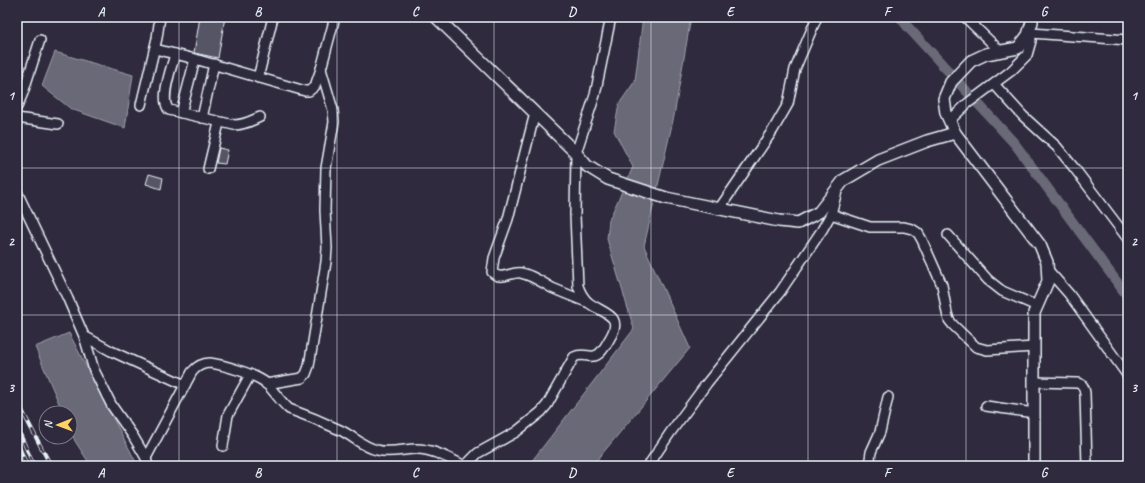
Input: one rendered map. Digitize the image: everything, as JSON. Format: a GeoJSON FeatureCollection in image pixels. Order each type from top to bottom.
{"type":"FeatureCollection","features":[{"type":"Feature","properties":{"kind":"main road"},"geometry":{"type":"LineString","coordinates":[[436,17],[576,153],[587,166],[608,179],[666,198],[779,221],[798,223],[819,212],[844,180],[878,160],[927,141],[955,133]]}},
{"type":"Feature","properties":{"kind":"main road"},"geometry":{"type":"LineString","coordinates":[[1031,26],[1028,36],[1018,48],[986,54],[971,60],[951,82],[944,98],[946,114],[955,133],[1040,245],[1046,262],[1048,281],[1034,313],[1034,466]]}},
{"type":"Feature","properties":{"kind":"street"},"geometry":{"type":"LineString","coordinates":[[141,105],[155,49],[160,17]]}},
{"type":"Feature","properties":{"kind":"street"},"geometry":{"type":"LineString","coordinates":[[258,78],[273,17]]}},
{"type":"Feature","properties":{"kind":"street"},"geometry":{"type":"LineString","coordinates":[[155,49],[309,91],[315,86],[321,69],[334,17]]}},
{"type":"Feature","properties":{"kind":"street"},"geometry":{"type":"LineString","coordinates":[[588,303],[580,293],[578,286],[575,215],[576,153],[595,95],[611,17]]}},
{"type":"Feature","properties":{"kind":"street"},"geometry":{"type":"LineString","coordinates":[[719,209],[788,104],[795,69],[817,17]]}},
{"type":"Feature","properties":{"kind":"street"},"geometry":{"type":"LineString","coordinates":[[965,17],[1000,51]]}},
{"type":"Feature","properties":{"kind":"street"},"geometry":{"type":"LineString","coordinates":[[949,120],[968,103],[1011,71],[1027,55],[1030,48],[1031,26],[1128,40]]}},
{"type":"Feature","properties":{"kind":"street"},"geometry":{"type":"LineString","coordinates":[[17,107],[40,40]]}},
{"type":"Feature","properties":{"kind":"street"},"geometry":{"type":"LineString","coordinates":[[175,54],[165,101],[169,110],[220,123],[242,125],[260,117]]}},
{"type":"Feature","properties":{"kind":"street"},"geometry":{"type":"LineString","coordinates":[[181,113],[195,59]]}},
{"type":"Feature","properties":{"kind":"street"},"geometry":{"type":"LineString","coordinates":[[202,118],[214,64]]}},
{"type":"Feature","properties":{"kind":"street"},"geometry":{"type":"LineString","coordinates":[[266,384],[302,378],[306,374],[309,366],[326,262],[326,168],[334,122],[333,110],[321,69]]}},
{"type":"Feature","properties":{"kind":"street"},"geometry":{"type":"LineString","coordinates":[[994,84],[1023,116],[1057,148],[1075,169],[1128,239]]}},
{"type":"Feature","properties":{"kind":"street"},"geometry":{"type":"LineString","coordinates":[[147,462],[192,372],[197,366],[203,363],[215,364],[250,375],[266,384],[289,409],[341,430],[375,450],[392,452],[405,449],[424,449],[465,466],[478,453],[516,432],[540,412],[547,405],[574,358],[582,354],[595,356],[602,351],[613,333],[615,321],[612,316],[588,303],[554,289],[520,272],[501,277],[496,276],[492,272],[494,258],[506,225],[535,113]]}},
{"type":"Feature","properties":{"kind":"street"},"geometry":{"type":"LineString","coordinates":[[17,118],[58,124]]}},
{"type":"Feature","properties":{"kind":"street"},"geometry":{"type":"LineString","coordinates":[[208,169],[220,123]]}},
{"type":"Feature","properties":{"kind":"street"},"geometry":{"type":"LineString","coordinates":[[648,466],[707,383],[780,292],[813,241],[822,230],[831,214],[837,188]]}},
{"type":"Feature","properties":{"kind":"street"},"geometry":{"type":"LineString","coordinates":[[17,192],[68,299],[84,336],[92,364],[101,386],[147,462]]}},
{"type":"Feature","properties":{"kind":"street"},"geometry":{"type":"LineString","coordinates":[[831,214],[870,227],[904,227],[912,229],[918,233],[922,240],[942,285],[947,314],[952,325],[976,347],[987,350],[1034,347]]}},
{"type":"Feature","properties":{"kind":"street"},"geometry":{"type":"LineString","coordinates":[[948,235],[988,280],[1002,291],[1037,306]]}},
{"type":"Feature","properties":{"kind":"street"},"geometry":{"type":"LineString","coordinates":[[1047,269],[1069,294],[1128,376]]}},
{"type":"Feature","properties":{"kind":"street"},"geometry":{"type":"LineString","coordinates":[[84,336],[111,351],[185,385]]}},
{"type":"Feature","properties":{"kind":"street"},"geometry":{"type":"LineString","coordinates":[[223,446],[228,415],[250,375]]}},
{"type":"Feature","properties":{"kind":"street"},"geometry":{"type":"LineString","coordinates":[[1034,382],[1077,383],[1081,384],[1084,388],[1087,466]]}},
{"type":"Feature","properties":{"kind":"street"},"geometry":{"type":"LineString","coordinates":[[869,466],[871,452],[880,432],[888,397]]}},
{"type":"Feature","properties":{"kind":"street"},"geometry":{"type":"LineString","coordinates":[[986,406],[1034,413]]}},
{"type":"Feature","properties":{"kind":"water"},"geometry":{"type":"Polygon","coordinates":[[[643,17],[691,17],[674,116],[644,246],[690,348],[592,466],[528,466],[634,329],[607,239],[609,220],[633,167],[614,131],[619,104],[635,81],[643,17]]]}},
{"type":"Feature","properties":{"kind":"water"},"geometry":{"type":"Polygon","coordinates":[[[55,52],[133,75],[125,128],[71,109],[42,86],[55,52]]]}},
{"type":"Feature","properties":{"kind":"water"},"geometry":{"type":"Polygon","coordinates":[[[69,333],[138,466],[91,466],[78,445],[78,405],[60,405],[35,347],[69,333]]]}},
{"type":"Feature","properties":{"kind":"building"},"geometry":{"type":"Polygon","coordinates":[[[200,17],[225,17],[218,58],[194,53],[200,17]]]}},
{"type":"Feature","properties":{"kind":"building"},"geometry":{"type":"Polygon","coordinates":[[[219,148],[228,150],[225,164],[216,163],[219,148]]]}},
{"type":"Feature","properties":{"kind":"building"},"geometry":{"type":"Polygon","coordinates":[[[149,174],[163,178],[161,189],[146,184],[149,174]]]}},
{"type":"Feature","properties":{"kind":"waterway"},"geometry":{"type":"LineString","coordinates":[[900,17],[1015,144],[1128,297]]}},
{"type":"Feature","properties":{"kind":"railway"},"geometry":{"type":"LineString","coordinates":[[17,401],[51,466]]}},
{"type":"Feature","properties":{"kind":"railway"},"geometry":{"type":"LineString","coordinates":[[17,427],[34,466]]}},
{"type":"Feature","properties":{"kind":"railway"},"geometry":{"type":"LineString","coordinates":[[17,442],[27,466]]}}]}
